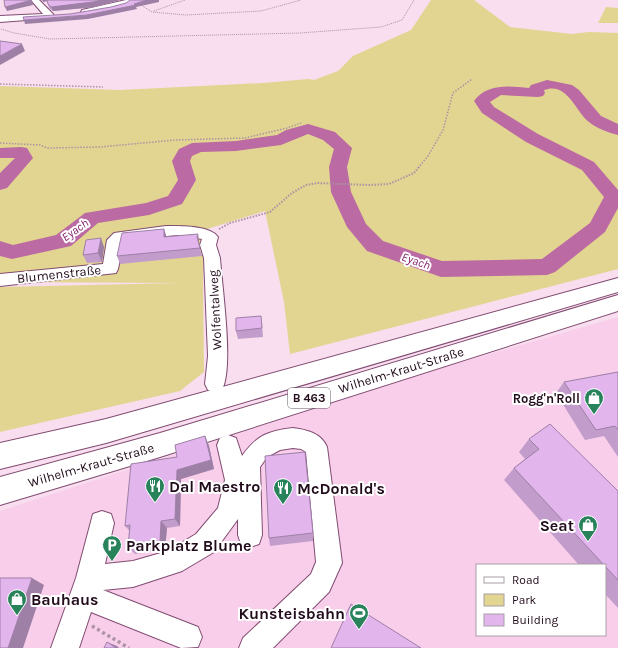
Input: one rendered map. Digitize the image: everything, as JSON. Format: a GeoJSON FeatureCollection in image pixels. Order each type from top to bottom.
{"type":"FeatureCollection","features":[{"type":"Feature","properties":{"kind":"highway","name":"Wilhelm-Kraut-Straße"},"geometry":{"type":"LineString","coordinates":[[0,456],[106,431],[618,285]]}},
{"type":"Feature","properties":{"kind":"highway","name":"Wilhelm-Kraut-Straße"},"geometry":{"type":"LineString","coordinates":[[0,491],[160,445],[618,303]]}},
{"type":"Feature","properties":{"kind":"street"},"geometry":{"type":"LineString","coordinates":[[0,18],[50,12],[35,0]]}},
{"type":"Feature","properties":{"kind":"street"},"geometry":{"type":"LineString","coordinates":[[74,14],[104,9],[132,0]]}},
{"type":"Feature","properties":{"kind":"street","name":"Blumenstraße"},"geometry":{"type":"LineString","coordinates":[[0,280],[110,269],[115,240],[119,236],[165,231],[200,232],[210,237]]}},
{"type":"Feature","properties":{"kind":"street","name":"Wolfentalweg"},"geometry":{"type":"LineString","coordinates":[[210,237],[208,245],[212,258],[218,356],[215,384]]}},
{"type":"Feature","properties":{"kind":"street"},"geometry":{"type":"LineString","coordinates":[[250,535],[249,464],[258,450],[276,440],[294,438],[306,440],[316,448],[329,563],[320,583],[253,648]]}},
{"type":"Feature","properties":{"kind":"street"},"geometry":{"type":"LineString","coordinates":[[83,596],[133,574],[173,562],[205,543],[228,514],[236,480],[228,445]]}},
{"type":"Feature","properties":{"kind":"street"},"geometry":{"type":"LineString","coordinates":[[65,648],[83,596],[102,523]]}},
{"type":"Feature","properties":{"kind":"street"},"geometry":{"type":"LineString","coordinates":[[83,596],[188,637]]}},
{"type":"Feature","properties":{"kind":"path"},"geometry":{"type":"LineString","coordinates":[[152,12],[185,0]]}},
{"type":"Feature","properties":{"kind":"path"},"geometry":{"type":"LineString","coordinates":[[141,4],[152,12],[186,15],[260,11],[301,0]]}},
{"type":"Feature","properties":{"kind":"path"},"geometry":{"type":"LineString","coordinates":[[0,29],[50,39],[300,33],[381,27],[402,20],[414,0]]}},
{"type":"Feature","properties":{"kind":"path"},"geometry":{"type":"LineString","coordinates":[[210,237],[217,230],[230,223],[270,212],[292,193],[306,184],[389,184],[414,173],[428,156],[443,130],[454,93],[472,79]]}},
{"type":"Feature","properties":{"kind":"path"},"geometry":{"type":"LineString","coordinates":[[0,84],[103,87]]}},
{"type":"Feature","properties":{"kind":"path"},"geometry":{"type":"LineString","coordinates":[[0,143],[40,145],[47,148],[100,147],[175,140],[245,138],[287,128],[301,123]]}},
{"type":"Feature","properties":{"kind":"path"},"geometry":{"type":"LineString","coordinates":[[83,596],[129,648]]}},
{"type":"Feature","properties":{"kind":"shaded area"},"geometry":{"type":"Polygon","coordinates":[[[618,317],[618,648],[0,648],[0,511],[431,371],[618,317]]]}},
{"type":"Feature","properties":{"kind":"green space"},"geometry":{"type":"Polygon","coordinates":[[[431,0],[474,0],[510,27],[572,34],[589,32],[618,33],[618,269],[290,354],[284,302],[265,211],[204,230],[204,372],[180,391],[0,432],[0,287],[179,283],[0,282],[0,86],[120,90],[263,83],[308,79],[314,80],[338,71],[353,56],[411,30],[431,0]]]}},
{"type":"Feature","properties":{"kind":"green space"},"geometry":{"type":"Polygon","coordinates":[[[606,7],[618,8],[618,23],[598,23],[606,7]]]}},
{"type":"Feature","properties":{"kind":"building"},"geometry":{"type":"Polygon","coordinates":[[[4,0],[32,0],[5,7],[4,0]]]}},
{"type":"Feature","properties":{"kind":"building"},"geometry":{"type":"Polygon","coordinates":[[[47,0],[102,0],[51,7],[47,0]]]}},
{"type":"Feature","properties":{"kind":"building"},"geometry":{"type":"Polygon","coordinates":[[[130,0],[147,0],[134,4],[136,5],[87,15],[24,20],[23,17],[70,14],[111,7],[126,3],[130,0]]]}},
{"type":"Feature","properties":{"kind":"building"},"geometry":{"type":"Polygon","coordinates":[[[0,41],[22,44],[0,56],[0,41]]]}},
{"type":"Feature","properties":{"kind":"building"},"geometry":{"type":"Polygon","coordinates":[[[164,229],[164,237],[198,234],[197,237],[200,248],[117,256],[122,233],[164,229]]]}},
{"type":"Feature","properties":{"kind":"building"},"geometry":{"type":"Polygon","coordinates":[[[101,238],[98,253],[83,255],[86,240],[101,238]]]}},
{"type":"Feature","properties":{"kind":"building"},"geometry":{"type":"Polygon","coordinates":[[[261,316],[262,328],[236,331],[236,318],[261,316]]]}},
{"type":"Feature","properties":{"kind":"building"},"geometry":{"type":"Polygon","coordinates":[[[618,372],[618,430],[615,426],[596,430],[564,382],[618,372]]]}},
{"type":"Feature","properties":{"kind":"building","name":"Seat"},"geometry":{"type":"Polygon","coordinates":[[[550,424],[618,491],[618,580],[606,567],[606,564],[603,564],[514,468],[539,449],[529,439],[550,424]]]}},
{"type":"Feature","properties":{"kind":"building"},"geometry":{"type":"Polygon","coordinates":[[[205,436],[211,460],[177,470],[175,519],[161,521],[160,542],[128,547],[130,525],[125,526],[131,464],[177,457],[175,445],[205,436]]]}},
{"type":"Feature","properties":{"kind":"building"},"geometry":{"type":"Polygon","coordinates":[[[305,452],[313,533],[269,538],[265,456],[305,452]]]}},
{"type":"Feature","properties":{"kind":"building"},"geometry":{"type":"Polygon","coordinates":[[[0,578],[32,578],[8,648],[0,648],[0,578]]]}},
{"type":"Feature","properties":{"kind":"building","name":"Kunsteisbahn"},"geometry":{"type":"Polygon","coordinates":[[[351,604],[421,648],[331,648],[351,604]]]}},
{"type":"Feature","properties":{"kind":"building"},"geometry":{"type":"Polygon","coordinates":[[[107,642],[116,648],[104,648],[107,642]]]}},
{"type":"Feature","properties":{"kind":"waterway","name":"Eyach"},"geometry":{"type":"LineString","coordinates":[[0,248],[12,252],[63,241],[92,218],[149,209],[175,200],[187,180],[181,161],[185,153],[198,147],[236,146],[281,140],[292,134],[308,129],[329,136],[343,148],[338,167],[341,192],[357,227],[375,246],[441,269],[547,267],[598,227],[614,197],[588,166],[532,138],[488,110],[482,101],[494,92],[508,91],[538,93],[536,88],[547,84],[567,88],[574,93],[595,119],[618,130]]}},
{"type":"Feature","properties":{"kind":"waterway","name":"Eyach"},"geometry":{"type":"LineString","coordinates":[[0,153],[21,152],[24,158],[0,184]]}},
{"type":"Feature","properties":{"kind":"place","name":"Rogg'n'Roll"},"geometry":{"type":"Point","coordinates":[594,415]}},
{"type":"Feature","properties":{"kind":"place","name":"Dal Maestro"},"geometry":{"type":"Point","coordinates":[155,503]}},
{"type":"Feature","properties":{"kind":"place","name":"McDonald's"},"geometry":{"type":"Point","coordinates":[283,505]}},
{"type":"Feature","properties":{"kind":"place","name":"Seat"},"geometry":{"type":"Point","coordinates":[588,542]}},
{"type":"Feature","properties":{"kind":"place","name":"Parkplatz Blume"},"geometry":{"type":"Point","coordinates":[112,562]}},
{"type":"Feature","properties":{"kind":"place","name":"Bauhaus"},"geometry":{"type":"Point","coordinates":[17,616]}},
{"type":"Feature","properties":{"kind":"place","name":"Kunsteisbahn"},"geometry":{"type":"Point","coordinates":[359,630]}}]}
